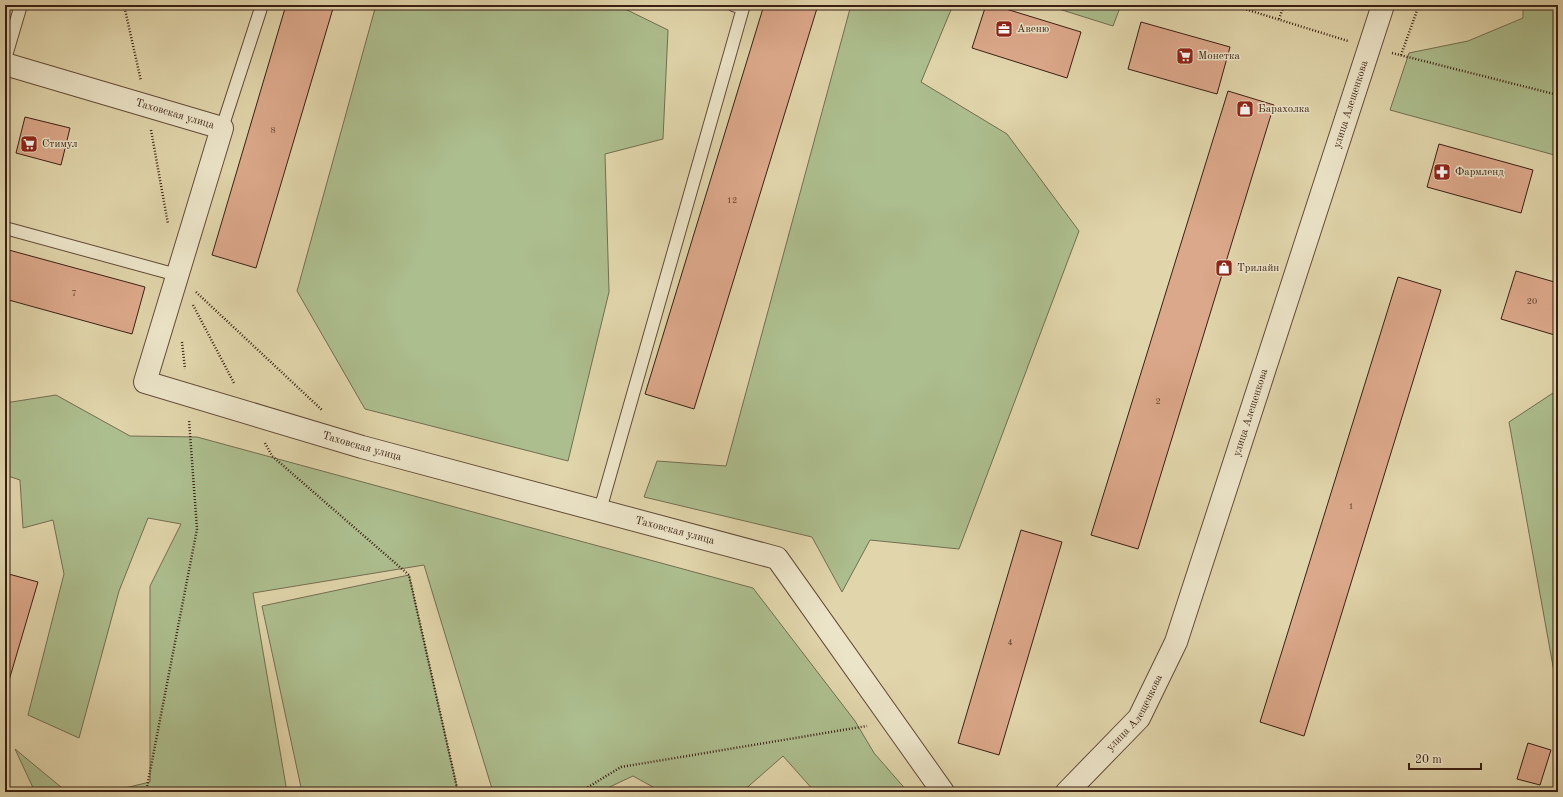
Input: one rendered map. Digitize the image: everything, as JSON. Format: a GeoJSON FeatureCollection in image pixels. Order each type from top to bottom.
{"type":"FeatureCollection","features":[{"type":"Feature","properties":{"kind":"street","name":"улица Алещенкова"},"geometry":{"type":"LineString","coordinates":[[1067,792],[1139,718],[1176,642],[1383,5]]}},
{"type":"Feature","properties":{"kind":"street","name":"Таховская улица"},"geometry":{"type":"LineString","coordinates":[[5,64],[222,128],[145,382],[362,447],[777,558],[943,792]]}},
{"type":"Feature","properties":{"kind":"lane"},"geometry":{"type":"LineString","coordinates":[[5,59],[21,5]]}},
{"type":"Feature","properties":{"kind":"lane"},"geometry":{"type":"LineString","coordinates":[[222,128],[262,5]]}},
{"type":"Feature","properties":{"kind":"lane"},"geometry":{"type":"LineString","coordinates":[[600,510],[743,8],[733,5]]}},
{"type":"Feature","properties":{"kind":"lane"},"geometry":{"type":"LineString","coordinates":[[5,228],[177,275]]}},
{"type":"Feature","properties":{"kind":"path"},"geometry":{"type":"LineString","coordinates":[[1232,5],[1369,47],[1558,94]]}},
{"type":"Feature","properties":{"kind":"path"},"geometry":{"type":"LineString","coordinates":[[1279,20],[1284,5]]}},
{"type":"Feature","properties":{"kind":"path"},"geometry":{"type":"LineString","coordinates":[[1401,55],[1419,5]]}},
{"type":"Feature","properties":{"kind":"path"},"geometry":{"type":"LineString","coordinates":[[177,275],[272,456],[409,575],[458,792]]}},
{"type":"Feature","properties":{"kind":"path"},"geometry":{"type":"LineString","coordinates":[[146,792],[197,529],[182,335]]}},
{"type":"Feature","properties":{"kind":"path"},"geometry":{"type":"LineString","coordinates":[[580,792],[621,767],[868,726]]}},
{"type":"Feature","properties":{"kind":"green space"},"geometry":{"type":"Polygon","coordinates":[[[376,5],[617,5],[668,30],[663,139],[605,154],[609,292],[568,461],[365,409],[297,291],[376,5]]]}},
{"type":"Feature","properties":{"kind":"green space"},"geometry":{"type":"Polygon","coordinates":[[[851,5],[953,5],[921,82],[1007,134],[1079,231],[959,549],[870,540],[842,592],[812,537],[644,497],[657,461],[726,466],[851,5]]]}},
{"type":"Feature","properties":{"kind":"green space"},"geometry":{"type":"Polygon","coordinates":[[[1046,5],[1121,5],[1113,26],[1046,5]]]}},
{"type":"Feature","properties":{"kind":"green space"},"geometry":{"type":"Polygon","coordinates":[[[1523,5],[1558,5],[1558,156],[1390,110],[1409,53],[1468,41],[1523,18],[1523,5]]]}},
{"type":"Feature","properties":{"kind":"green space"},"geometry":{"type":"Polygon","coordinates":[[[1553,393],[1558,396],[1558,694],[1509,422],[1553,393]]]}},
{"type":"Feature","properties":{"kind":"green space"},"geometry":{"type":"Polygon","coordinates":[[[56,395],[130,436],[197,437],[753,588],[855,721],[874,753],[908,792],[815,792],[783,756],[742,792],[662,792],[633,776],[599,792],[493,792],[424,565],[253,593],[287,792],[108,792],[150,782],[150,586],[181,524],[148,518],[119,591],[79,738],[28,715],[64,574],[53,520],[23,528],[20,480],[5,475],[5,403],[56,395]]]}},
{"type":"Feature","properties":{"kind":"green space"},"geometry":{"type":"Polygon","coordinates":[[[409,575],[458,792],[302,792],[262,606],[409,575]]]}},
{"type":"Feature","properties":{"kind":"green space"},"geometry":{"type":"Polygon","coordinates":[[[15,749],[67,792],[35,792],[15,749]]]}},
{"type":"Feature","properties":{"kind":"building"},"geometry":{"type":"Polygon","coordinates":[[[286,5],[334,5],[256,268],[212,255],[286,5]]]}},
{"type":"Feature","properties":{"kind":"building"},"geometry":{"type":"Polygon","coordinates":[[[764,5],[818,5],[694,409],[645,394],[764,5]]]}},
{"type":"Feature","properties":{"kind":"building"},"geometry":{"type":"Polygon","coordinates":[[[986,5],[993,5],[1081,32],[1067,78],[972,48],[986,5]]]}},
{"type":"Feature","properties":{"kind":"building"},"geometry":{"type":"Polygon","coordinates":[[[1141,22],[1230,47],[1217,94],[1128,69],[1141,22]]]}},
{"type":"Feature","properties":{"kind":"building"},"geometry":{"type":"Polygon","coordinates":[[[1228,91],[1274,105],[1138,549],[1091,535],[1228,91]]]}},
{"type":"Feature","properties":{"kind":"building"},"geometry":{"type":"Polygon","coordinates":[[[25,117],[70,128],[61,165],[16,153],[25,117]]]}},
{"type":"Feature","properties":{"kind":"building"},"geometry":{"type":"Polygon","coordinates":[[[1439,144],[1533,170],[1521,213],[1427,187],[1439,144]]]}},
{"type":"Feature","properties":{"kind":"building"},"geometry":{"type":"Polygon","coordinates":[[[5,249],[145,287],[132,334],[5,299],[5,249]]]}},
{"type":"Feature","properties":{"kind":"building"},"geometry":{"type":"Polygon","coordinates":[[[1516,271],[1558,283],[1558,336],[1501,319],[1516,271]]]}},
{"type":"Feature","properties":{"kind":"building"},"geometry":{"type":"Polygon","coordinates":[[[1398,277],[1441,290],[1304,736],[1260,722],[1398,277]]]}},
{"type":"Feature","properties":{"kind":"building"},"geometry":{"type":"Polygon","coordinates":[[[1021,530],[1062,542],[999,755],[958,743],[1021,530]]]}},
{"type":"Feature","properties":{"kind":"building"},"geometry":{"type":"Polygon","coordinates":[[[5,573],[38,582],[5,694],[5,573]]]}},
{"type":"Feature","properties":{"kind":"building"},"geometry":{"type":"Polygon","coordinates":[[[1528,743],[1551,750],[1540,785],[1517,779],[1528,743]]]}},
{"type":"Feature","properties":{"kind":"place","name":"Авеню"},"geometry":{"type":"Point","coordinates":[1004,29]}},
{"type":"Feature","properties":{"kind":"place","name":"Монетка"},"geometry":{"type":"Point","coordinates":[1185,56]}},
{"type":"Feature","properties":{"kind":"place","name":"Барахолка"},"geometry":{"type":"Point","coordinates":[1245,109]}},
{"type":"Feature","properties":{"kind":"place","name":"Стимул"},"geometry":{"type":"Point","coordinates":[29,144]}},
{"type":"Feature","properties":{"kind":"place","name":"Фармленд"},"geometry":{"type":"Point","coordinates":[1442,172]}},
{"type":"Feature","properties":{"kind":"place","name":"Трилайн"},"geometry":{"type":"Point","coordinates":[1224,268]}}]}
